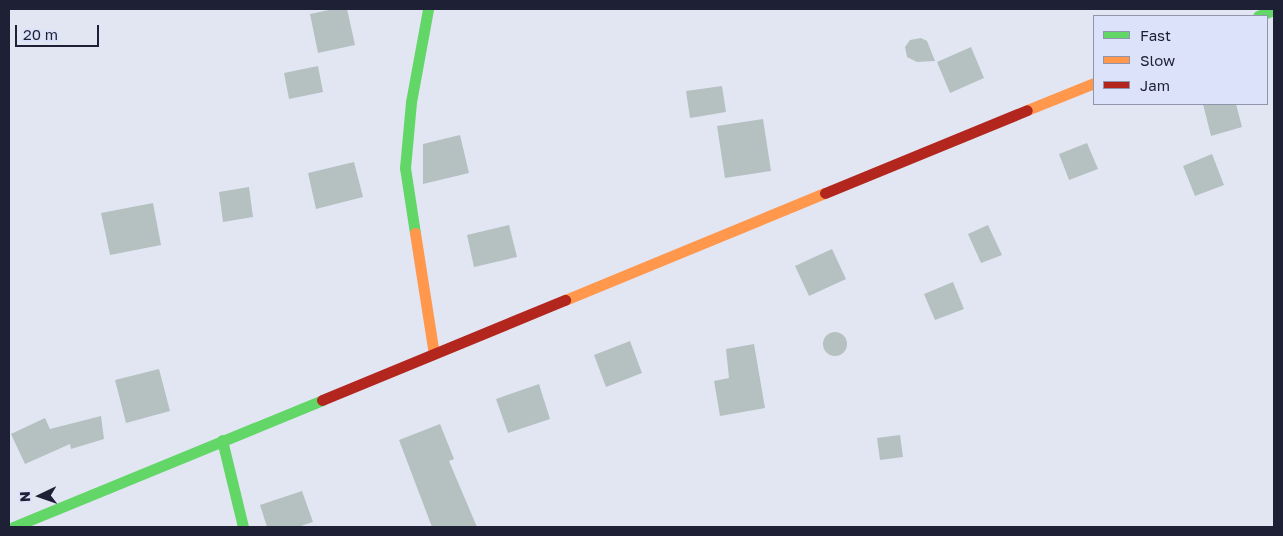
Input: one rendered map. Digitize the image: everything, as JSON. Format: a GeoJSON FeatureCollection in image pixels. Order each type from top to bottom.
{"type":"FeatureCollection","features":[{"type":"Feature","properties":{"kind":"main road"},"geometry":{"type":"LineString","coordinates":[[428,9],[411,102],[405,168],[434,354]]}},
{"type":"Feature","properties":{"kind":"main road"},"geometry":{"type":"LineString","coordinates":[[1261,15],[1274,10]]}},
{"type":"Feature","properties":{"kind":"main road"},"geometry":{"type":"LineString","coordinates":[[13,527],[125,484],[222,440],[1093,83]]}},
{"type":"Feature","properties":{"kind":"main road"},"geometry":{"type":"LineString","coordinates":[[222,440],[244,527]]}},
{"type":"Feature","properties":{"kind":"building"},"geometry":{"type":"Polygon","coordinates":[[[334,9],[347,9],[355,45],[318,53],[310,14],[334,9]]]}},
{"type":"Feature","properties":{"kind":"building"},"geometry":{"type":"Polygon","coordinates":[[[921,38],[927,41],[935,61],[917,62],[907,57],[905,47],[910,40],[921,38]]]}},
{"type":"Feature","properties":{"kind":"building"},"geometry":{"type":"Polygon","coordinates":[[[971,47],[984,78],[950,93],[937,62],[971,47]]]}},
{"type":"Feature","properties":{"kind":"building"},"geometry":{"type":"Polygon","coordinates":[[[318,66],[323,92],[289,99],[284,73],[318,66]]]}},
{"type":"Feature","properties":{"kind":"building"},"geometry":{"type":"Polygon","coordinates":[[[722,86],[726,112],[690,118],[686,91],[722,86]]]}},
{"type":"Feature","properties":{"kind":"building"},"geometry":{"type":"Polygon","coordinates":[[[1203,105],[1236,105],[1242,127],[1211,136],[1203,105]]]}},
{"type":"Feature","properties":{"kind":"building"},"geometry":{"type":"Polygon","coordinates":[[[763,119],[771,171],[725,178],[717,126],[763,119]]]}},
{"type":"Feature","properties":{"kind":"building"},"geometry":{"type":"Polygon","coordinates":[[[460,135],[469,173],[423,184],[423,144],[460,135]]]}},
{"type":"Feature","properties":{"kind":"building"},"geometry":{"type":"Polygon","coordinates":[[[1087,143],[1098,169],[1069,180],[1059,154],[1087,143]]]}},
{"type":"Feature","properties":{"kind":"building"},"geometry":{"type":"Polygon","coordinates":[[[1212,154],[1224,185],[1195,196],[1183,166],[1212,154]]]}},
{"type":"Feature","properties":{"kind":"building"},"geometry":{"type":"Polygon","coordinates":[[[354,162],[363,197],[316,209],[308,173],[354,162]]]}},
{"type":"Feature","properties":{"kind":"building"},"geometry":{"type":"Polygon","coordinates":[[[249,187],[253,217],[223,222],[219,192],[249,187]]]}},
{"type":"Feature","properties":{"kind":"building"},"geometry":{"type":"Polygon","coordinates":[[[153,203],[161,245],[110,255],[101,213],[153,203]]]}},
{"type":"Feature","properties":{"kind":"building"},"geometry":{"type":"Polygon","coordinates":[[[509,225],[517,257],[474,267],[467,235],[509,225]]]}},
{"type":"Feature","properties":{"kind":"building"},"geometry":{"type":"Polygon","coordinates":[[[988,225],[1002,255],[981,263],[968,234],[988,225]]]}},
{"type":"Feature","properties":{"kind":"building"},"geometry":{"type":"Polygon","coordinates":[[[832,249],[846,279],[809,296],[795,266],[832,249]]]}},
{"type":"Feature","properties":{"kind":"building"},"geometry":{"type":"Polygon","coordinates":[[[953,282],[964,309],[935,320],[924,294],[953,282]]]}},
{"type":"Feature","properties":{"kind":"building"},"geometry":{"type":"Polygon","coordinates":[[[835,332],[844,335],[847,344],[844,353],[835,356],[826,353],[823,344],[826,335],[835,332]]]}},
{"type":"Feature","properties":{"kind":"building"},"geometry":{"type":"Polygon","coordinates":[[[630,341],[642,373],[606,387],[594,355],[630,341]]]}},
{"type":"Feature","properties":{"kind":"building"},"geometry":{"type":"Polygon","coordinates":[[[754,344],[765,408],[720,416],[714,381],[729,378],[726,349],[754,344]]]}},
{"type":"Feature","properties":{"kind":"building"},"geometry":{"type":"Polygon","coordinates":[[[159,369],[170,411],[126,423],[115,380],[159,369]]]}},
{"type":"Feature","properties":{"kind":"building"},"geometry":{"type":"Polygon","coordinates":[[[539,384],[550,419],[508,433],[496,399],[539,384]]]}},
{"type":"Feature","properties":{"kind":"building"},"geometry":{"type":"Polygon","coordinates":[[[101,416],[104,439],[71,449],[70,444],[25,464],[11,434],[45,418],[50,429],[101,416]]]}},
{"type":"Feature","properties":{"kind":"building"},"geometry":{"type":"Polygon","coordinates":[[[440,424],[454,459],[449,461],[477,527],[432,527],[399,440],[440,424]]]}},
{"type":"Feature","properties":{"kind":"building"},"geometry":{"type":"Polygon","coordinates":[[[900,435],[903,457],[880,460],[877,438],[900,435]]]}},
{"type":"Feature","properties":{"kind":"building"},"geometry":{"type":"Polygon","coordinates":[[[302,491],[313,522],[298,527],[267,527],[260,505],[302,491]]]}},
{"type":"Feature","properties":{"kind":"traffic: fast"},"geometry":{"type":"LineString","coordinates":[[415,233],[405,168],[411,102],[428,9]]}},
{"type":"Feature","properties":{"kind":"traffic: fast"},"geometry":{"type":"LineString","coordinates":[[1261,15],[1274,10]]}},
{"type":"Feature","properties":{"kind":"traffic: fast"},"geometry":{"type":"LineString","coordinates":[[13,527],[322,400]]}},
{"type":"Feature","properties":{"kind":"traffic: fast"},"geometry":{"type":"LineString","coordinates":[[222,440],[243,527]]}},
{"type":"Feature","properties":{"kind":"traffic: slow"},"geometry":{"type":"LineString","coordinates":[[1027,110],[1093,83]]}},
{"type":"Feature","properties":{"kind":"traffic: slow"},"geometry":{"type":"LineString","coordinates":[[565,300],[825,193]]}},
{"type":"Feature","properties":{"kind":"traffic: slow"},"geometry":{"type":"LineString","coordinates":[[415,233],[434,354]]}},
{"type":"Feature","properties":{"kind":"traffic: jam"},"geometry":{"type":"LineString","coordinates":[[825,193],[1027,110]]}},
{"type":"Feature","properties":{"kind":"traffic: jam"},"geometry":{"type":"LineString","coordinates":[[322,400],[565,300]]}}]}
